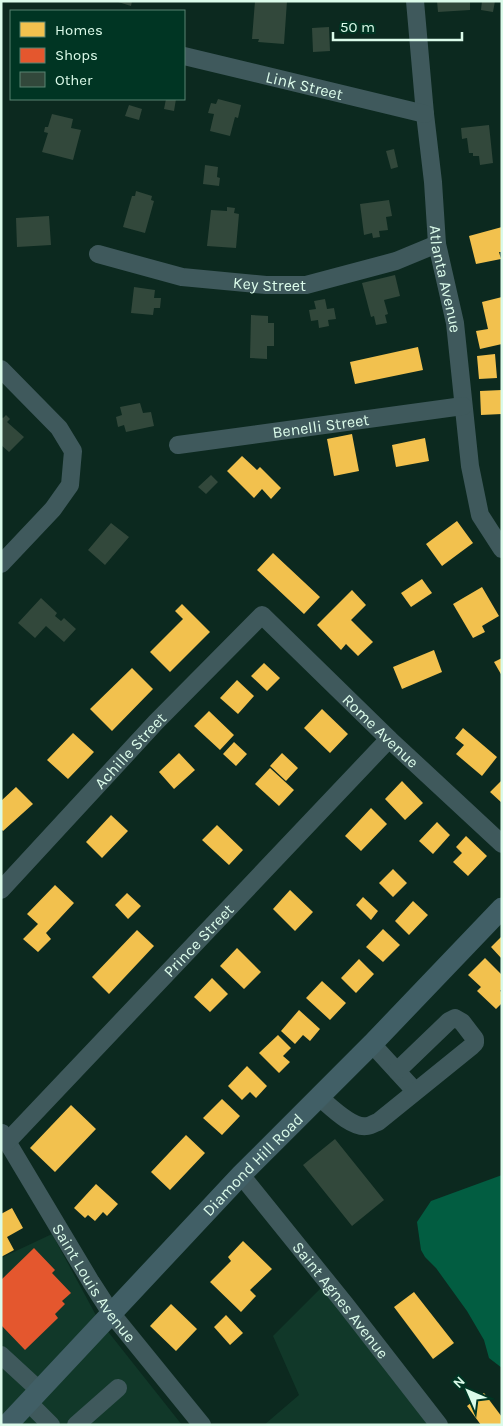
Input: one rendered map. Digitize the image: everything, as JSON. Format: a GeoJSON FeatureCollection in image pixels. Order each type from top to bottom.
{"type":"FeatureCollection","features":[{"type":"Feature","properties":{"kind":"main road","name":"Diamond Hill Road"},"geometry":{"type":"LineString","coordinates":[[6,1425],[241,1175],[372,1044],[502,908]]}},
{"type":"Feature","properties":{"kind":"street","name":"Atlanta Avenue"},"geometry":{"type":"LineString","coordinates":[[415,1],[433,182],[437,244],[455,323],[470,466],[480,515],[502,549]]}},
{"type":"Feature","properties":{"kind":"street","name":"Link Street"},"geometry":{"type":"LineString","coordinates":[[185,56],[425,114]]}},
{"type":"Feature","properties":{"kind":"street","name":"Key Street"},"geometry":{"type":"LineString","coordinates":[[98,254],[182,277],[266,285],[306,285],[396,261],[437,244]]}},
{"type":"Feature","properties":{"kind":"street"},"geometry":{"type":"LineString","coordinates":[[1,369],[59,428],[73,451],[70,485],[53,509],[1,564]]}},
{"type":"Feature","properties":{"kind":"street","name":"Benelli Street"},"geometry":{"type":"LineString","coordinates":[[178,446],[463,406]]}},
{"type":"Feature","properties":{"kind":"street","name":"Rome Avenue"},"geometry":{"type":"LineString","coordinates":[[262,614],[389,739],[502,844]]}},
{"type":"Feature","properties":{"kind":"street","name":"Achille Street"},"geometry":{"type":"LineString","coordinates":[[1,890],[156,722],[262,614]]}},
{"type":"Feature","properties":{"kind":"street","name":"Prince Street"},"geometry":{"type":"LineString","coordinates":[[4,1136],[389,739]]}},
{"type":"Feature","properties":{"kind":"street"},"geometry":{"type":"LineString","coordinates":[[319,1097],[351,1122],[360,1126],[368,1126],[378,1122],[475,1043],[475,1039],[462,1022],[455,1018],[449,1021],[397,1071]]}},
{"type":"Feature","properties":{"kind":"street"},"geometry":{"type":"LineString","coordinates":[[372,1044],[416,1091]]}},
{"type":"Feature","properties":{"kind":"street","name":"Saint Louis Avenue"},"geometry":{"type":"LineString","coordinates":[[4,1136],[111,1313],[202,1425]]}},
{"type":"Feature","properties":{"kind":"street","name":"Saint Agnes Avenue"},"geometry":{"type":"LineString","coordinates":[[241,1175],[439,1425]]}},
{"type":"Feature","properties":{"kind":"street"},"geometry":{"type":"LineString","coordinates":[[1,1356],[33,1396],[51,1425]]}},
{"type":"Feature","properties":{"kind":"street"},"geometry":{"type":"LineString","coordinates":[[76,1425],[118,1388]]}},
{"type":"Feature","properties":{"kind":"street"},"geometry":{"type":"LineString","coordinates":[[1,1421],[6,1425]]}},
{"type":"Feature","properties":{"kind":"shaded area"},"geometry":{"type":"Polygon","coordinates":[[[52,1234],[98,1319],[182,1425],[1,1425],[1,1258],[52,1234]]]}},
{"type":"Feature","properties":{"kind":"shaded area"},"geometry":{"type":"Polygon","coordinates":[[[326,1283],[438,1425],[264,1425],[299,1395],[273,1336],[326,1283]]]}},
{"type":"Feature","properties":{"kind":"green space"},"geometry":{"type":"Polygon","coordinates":[[[502,1175],[502,1368],[489,1358],[484,1340],[467,1311],[436,1268],[425,1257],[421,1250],[417,1222],[431,1201],[502,1175]]]}},
{"type":"Feature","properties":{"kind":"building: Homes"},"geometry":{"type":"Polygon","coordinates":[[[502,227],[502,252],[499,252],[501,259],[476,264],[469,236],[502,227]]]}},
{"type":"Feature","properties":{"kind":"building: Homes"},"geometry":{"type":"Polygon","coordinates":[[[502,297],[502,344],[480,349],[476,331],[488,329],[482,302],[502,297]]]}},
{"type":"Feature","properties":{"kind":"building: Homes"},"geometry":{"type":"Polygon","coordinates":[[[418,347],[423,370],[355,384],[350,362],[418,347]]]}},
{"type":"Feature","properties":{"kind":"building: Homes"},"geometry":{"type":"Polygon","coordinates":[[[495,354],[497,378],[479,379],[477,356],[495,354]]]}},
{"type":"Feature","properties":{"kind":"building: Homes"},"geometry":{"type":"Polygon","coordinates":[[[502,390],[502,414],[481,415],[480,391],[502,390]]]}},
{"type":"Feature","properties":{"kind":"building: Homes"},"geometry":{"type":"Polygon","coordinates":[[[352,434],[359,471],[334,476],[327,439],[352,434]]]}},
{"type":"Feature","properties":{"kind":"building: Homes"},"geometry":{"type":"Polygon","coordinates":[[[425,438],[429,461],[396,467],[392,445],[425,438]]]}},
{"type":"Feature","properties":{"kind":"building: Homes"},"geometry":{"type":"Polygon","coordinates":[[[242,456],[257,470],[260,467],[281,488],[271,499],[262,489],[254,498],[227,471],[242,456]]]}},
{"type":"Feature","properties":{"kind":"building: Homes"},"geometry":{"type":"Polygon","coordinates":[[[457,521],[473,543],[442,566],[426,544],[457,521]]]}},
{"type":"Feature","properties":{"kind":"building: Homes"},"geometry":{"type":"Polygon","coordinates":[[[273,553],[320,597],[304,614],[257,570],[273,553]]]}},
{"type":"Feature","properties":{"kind":"building: Homes"},"geometry":{"type":"Polygon","coordinates":[[[422,579],[432,593],[411,607],[401,593],[422,579]]]}},
{"type":"Feature","properties":{"kind":"building: Homes"},"geometry":{"type":"Polygon","coordinates":[[[482,587],[499,616],[482,626],[485,632],[473,638],[453,604],[482,587]]]}},
{"type":"Feature","properties":{"kind":"building: Homes"},"geometry":{"type":"Polygon","coordinates":[[[352,590],[366,605],[351,620],[373,642],[358,656],[346,644],[341,650],[317,625],[352,590]]]}},
{"type":"Feature","properties":{"kind":"building: Homes"},"geometry":{"type":"Polygon","coordinates":[[[182,604],[210,632],[170,672],[150,652],[183,619],[175,611],[182,604]]]}},
{"type":"Feature","properties":{"kind":"building: Homes"},"geometry":{"type":"Polygon","coordinates":[[[434,650],[442,672],[402,689],[393,667],[434,650]]]}},
{"type":"Feature","properties":{"kind":"building: Homes"},"geometry":{"type":"Polygon","coordinates":[[[502,658],[502,676],[494,662],[502,658]]]}},
{"type":"Feature","properties":{"kind":"building: Homes"},"geometry":{"type":"Polygon","coordinates":[[[264,663],[280,678],[267,691],[251,676],[264,663]]]}},
{"type":"Feature","properties":{"kind":"building: Homes"},"geometry":{"type":"Polygon","coordinates":[[[132,668],[153,689],[112,731],[90,709],[132,668]]]}},
{"type":"Feature","properties":{"kind":"building: Homes"},"geometry":{"type":"Polygon","coordinates":[[[237,680],[254,696],[238,714],[220,698],[237,680]]]}},
{"type":"Feature","properties":{"kind":"building: Homes"},"geometry":{"type":"Polygon","coordinates":[[[322,709],[348,734],[330,753],[304,728],[322,709]]]}},
{"type":"Feature","properties":{"kind":"building: Homes"},"geometry":{"type":"Polygon","coordinates":[[[209,711],[234,735],[220,750],[194,726],[209,711]]]}},
{"type":"Feature","properties":{"kind":"building: Homes"},"geometry":{"type":"Polygon","coordinates":[[[463,728],[497,757],[482,776],[456,754],[464,745],[455,738],[463,728]]]}},
{"type":"Feature","properties":{"kind":"building: Homes"},"geometry":{"type":"Polygon","coordinates":[[[73,733],[94,752],[68,779],[47,760],[73,733]]]}},
{"type":"Feature","properties":{"kind":"building: Homes"},"geometry":{"type":"Polygon","coordinates":[[[234,742],[247,754],[236,766],[223,754],[234,742]]]}},
{"type":"Feature","properties":{"kind":"building: Homes"},"geometry":{"type":"Polygon","coordinates":[[[179,753],[195,770],[174,789],[159,772],[179,753]]]}},
{"type":"Feature","properties":{"kind":"building: Homes"},"geometry":{"type":"Polygon","coordinates":[[[282,753],[298,768],[286,781],[270,766],[282,753]]]}},
{"type":"Feature","properties":{"kind":"building: Homes"},"geometry":{"type":"Polygon","coordinates":[[[270,768],[294,790],[279,806],[255,784],[270,768]]]}},
{"type":"Feature","properties":{"kind":"building: Homes"},"geometry":{"type":"Polygon","coordinates":[[[502,780],[502,803],[490,792],[502,780]]]}},
{"type":"Feature","properties":{"kind":"building: Homes"},"geometry":{"type":"Polygon","coordinates":[[[402,781],[423,803],[405,820],[385,799],[402,781]]]}},
{"type":"Feature","properties":{"kind":"building: Homes"},"geometry":{"type":"Polygon","coordinates":[[[16,787],[33,804],[3,831],[1,829],[1,801],[16,787]]]}},
{"type":"Feature","properties":{"kind":"building: Homes"},"geometry":{"type":"Polygon","coordinates":[[[371,808],[387,824],[361,851],[345,836],[371,808]]]}},
{"type":"Feature","properties":{"kind":"building: Homes"},"geometry":{"type":"Polygon","coordinates":[[[111,815],[128,831],[102,858],[86,842],[111,815]]]}},
{"type":"Feature","properties":{"kind":"building: Homes"},"geometry":{"type":"Polygon","coordinates":[[[437,822],[450,835],[433,854],[419,841],[437,822]]]}},
{"type":"Feature","properties":{"kind":"building: Homes"},"geometry":{"type":"Polygon","coordinates":[[[217,825],[243,850],[229,865],[202,840],[217,825]]]}},
{"type":"Feature","properties":{"kind":"building: Homes"},"geometry":{"type":"Polygon","coordinates":[[[466,836],[487,856],[468,876],[453,862],[462,853],[456,847],[466,836]]]}},
{"type":"Feature","properties":{"kind":"building: Homes"},"geometry":{"type":"Polygon","coordinates":[[[393,869],[407,883],[393,897],[379,883],[393,869]]]}},
{"type":"Feature","properties":{"kind":"building: Homes"},"geometry":{"type":"Polygon","coordinates":[[[55,885],[74,903],[46,933],[51,939],[38,952],[23,939],[38,924],[27,914],[55,885]]]}},
{"type":"Feature","properties":{"kind":"building: Homes"},"geometry":{"type":"Polygon","coordinates":[[[290,890],[313,912],[295,931],[273,909],[290,890]]]}},
{"type":"Feature","properties":{"kind":"building: Homes"},"geometry":{"type":"Polygon","coordinates":[[[127,893],[141,906],[128,919],[115,905],[127,893]]]}},
{"type":"Feature","properties":{"kind":"building: Homes"},"geometry":{"type":"Polygon","coordinates":[[[363,897],[378,911],[371,920],[356,905],[363,897]]]}},
{"type":"Feature","properties":{"kind":"building: Homes"},"geometry":{"type":"Polygon","coordinates":[[[413,901],[428,915],[409,935],[395,921],[413,901]]]}},
{"type":"Feature","properties":{"kind":"building: Homes"},"geometry":{"type":"Polygon","coordinates":[[[383,929],[400,945],[383,962],[366,947],[383,929]]]}},
{"type":"Feature","properties":{"kind":"building: Homes"},"geometry":{"type":"Polygon","coordinates":[[[137,930],[154,946],[109,994],[92,977],[137,930]]]}},
{"type":"Feature","properties":{"kind":"building: Homes"},"geometry":{"type":"Polygon","coordinates":[[[502,936],[502,959],[491,947],[502,936]]]}},
{"type":"Feature","properties":{"kind":"building: Homes"},"geometry":{"type":"Polygon","coordinates":[[[237,948],[261,972],[244,989],[220,966],[237,948]]]}},
{"type":"Feature","properties":{"kind":"building: Homes"},"geometry":{"type":"Polygon","coordinates":[[[485,958],[502,975],[502,989],[500,991],[502,992],[502,1003],[496,1009],[477,991],[481,987],[468,975],[485,958]]]}},
{"type":"Feature","properties":{"kind":"building: Homes"},"geometry":{"type":"Polygon","coordinates":[[[359,959],[374,974],[356,993],[341,978],[359,959]]]}},
{"type":"Feature","properties":{"kind":"building: Homes"},"geometry":{"type":"Polygon","coordinates":[[[212,978],[228,994],[210,1012],[194,997],[212,978]]]}},
{"type":"Feature","properties":{"kind":"building: Homes"},"geometry":{"type":"Polygon","coordinates":[[[322,981],[346,1003],[330,1020],[306,998],[322,981]]]}},
{"type":"Feature","properties":{"kind":"building: Homes"},"geometry":{"type":"Polygon","coordinates":[[[299,1010],[320,1029],[310,1041],[303,1035],[295,1044],[281,1031],[299,1010]]]}},
{"type":"Feature","properties":{"kind":"building: Homes"},"geometry":{"type":"Polygon","coordinates":[[[278,1035],[291,1048],[283,1056],[290,1062],[279,1073],[259,1053],[278,1035]]]}},
{"type":"Feature","properties":{"kind":"building: Homes"},"geometry":{"type":"Polygon","coordinates":[[[247,1066],[267,1086],[256,1098],[250,1092],[242,1100],[228,1086],[247,1066]]]}},
{"type":"Feature","properties":{"kind":"building: Homes"},"geometry":{"type":"Polygon","coordinates":[[[222,1099],[240,1116],[222,1135],[203,1118],[222,1099]]]}},
{"type":"Feature","properties":{"kind":"building: Homes"},"geometry":{"type":"Polygon","coordinates":[[[71,1105],[96,1129],[55,1172],[30,1148],[71,1105]]]}},
{"type":"Feature","properties":{"kind":"building: Homes"},"geometry":{"type":"Polygon","coordinates":[[[186,1135],[205,1153],[170,1190],[151,1172],[186,1135]]]}},
{"type":"Feature","properties":{"kind":"building: Homes"},"geometry":{"type":"Polygon","coordinates":[[[96,1184],[118,1204],[107,1216],[103,1212],[95,1221],[88,1215],[85,1218],[74,1208],[96,1184]]]}},
{"type":"Feature","properties":{"kind":"building: Homes"},"geometry":{"type":"Polygon","coordinates":[[[12,1208],[23,1228],[7,1237],[14,1250],[1,1257],[1,1214],[12,1208]]]}},
{"type":"Feature","properties":{"kind":"building: Homes"},"geometry":{"type":"Polygon","coordinates":[[[243,1241],[272,1269],[250,1290],[256,1296],[241,1312],[210,1282],[231,1261],[228,1257],[243,1241]]]}},
{"type":"Feature","properties":{"kind":"building: Homes"},"geometry":{"type":"Polygon","coordinates":[[[414,1292],[454,1343],[433,1359],[394,1307],[414,1292]]]}},
{"type":"Feature","properties":{"kind":"building: Homes"},"geometry":{"type":"Polygon","coordinates":[[[171,1304],[197,1329],[176,1351],[150,1326],[171,1304]]]}},
{"type":"Feature","properties":{"kind":"building: Homes"},"geometry":{"type":"Polygon","coordinates":[[[226,1315],[243,1333],[230,1345],[214,1327],[226,1315]]]}},
{"type":"Feature","properties":{"kind":"building: Homes"},"geometry":{"type":"Polygon","coordinates":[[[484,1393],[502,1417],[502,1425],[481,1425],[467,1406],[484,1393]]]}},
{"type":"Feature","properties":{"kind":"building: Shops"},"geometry":{"type":"Polygon","coordinates":[[[34,1248],[55,1270],[52,1273],[71,1293],[62,1301],[65,1304],[55,1314],[58,1318],[25,1350],[1,1325],[1,1280],[34,1248]]]}},
{"type":"Feature","properties":{"kind":"building: Other"},"geometry":{"type":"Polygon","coordinates":[[[115,1],[132,1],[131,6],[115,1]]]}},
{"type":"Feature","properties":{"kind":"building: Other"},"geometry":{"type":"Polygon","coordinates":[[[255,1],[287,1],[284,44],[258,42],[259,39],[252,39],[255,1]]]}},
{"type":"Feature","properties":{"kind":"building: Other"},"geometry":{"type":"Polygon","coordinates":[[[437,1],[470,1],[470,10],[438,12],[437,1]]]}},
{"type":"Feature","properties":{"kind":"building: Other"},"geometry":{"type":"Polygon","coordinates":[[[482,1],[495,1],[493,12],[481,10],[482,1]]]}},
{"type":"Feature","properties":{"kind":"building: Other"},"geometry":{"type":"Polygon","coordinates":[[[329,27],[330,51],[313,52],[312,28],[329,27]]]}},
{"type":"Feature","properties":{"kind":"building: Other"},"geometry":{"type":"Polygon","coordinates":[[[218,99],[241,105],[238,118],[235,117],[230,136],[210,131],[214,114],[208,113],[211,103],[216,104],[218,99]]]}},
{"type":"Feature","properties":{"kind":"building: Other"},"geometry":{"type":"Polygon","coordinates":[[[166,100],[176,100],[174,111],[164,109],[166,100]]]}},
{"type":"Feature","properties":{"kind":"building: Other"},"geometry":{"type":"Polygon","coordinates":[[[129,105],[142,109],[139,120],[125,116],[129,105]]]}},
{"type":"Feature","properties":{"kind":"building: Other"},"geometry":{"type":"Polygon","coordinates":[[[52,114],[73,119],[71,128],[81,130],[73,160],[42,152],[48,133],[44,132],[45,127],[48,127],[52,114]]]}},
{"type":"Feature","properties":{"kind":"building: Other"},"geometry":{"type":"Polygon","coordinates":[[[489,125],[493,163],[480,165],[479,156],[473,156],[473,153],[469,153],[467,138],[462,139],[461,128],[489,125]]]}},
{"type":"Feature","properties":{"kind":"building: Other"},"geometry":{"type":"Polygon","coordinates":[[[394,149],[398,167],[391,169],[386,151],[394,149]]]}},
{"type":"Feature","properties":{"kind":"building: Other"},"geometry":{"type":"Polygon","coordinates":[[[205,165],[218,167],[217,177],[220,178],[219,186],[203,184],[205,165]]]}},
{"type":"Feature","properties":{"kind":"building: Other"},"geometry":{"type":"Polygon","coordinates":[[[136,191],[152,196],[151,200],[154,201],[145,233],[123,227],[132,196],[135,196],[136,191]]]}},
{"type":"Feature","properties":{"kind":"building: Other"},"geometry":{"type":"Polygon","coordinates":[[[389,200],[392,216],[386,217],[388,230],[379,231],[380,237],[373,238],[372,233],[364,235],[360,204],[389,200]]]}},
{"type":"Feature","properties":{"kind":"building: Other"},"geometry":{"type":"Polygon","coordinates":[[[227,207],[235,208],[234,213],[239,214],[236,248],[207,246],[211,210],[227,211],[227,207]]]}},
{"type":"Feature","properties":{"kind":"building: Other"},"geometry":{"type":"Polygon","coordinates":[[[49,216],[51,245],[17,247],[16,218],[49,216]]]}},
{"type":"Feature","properties":{"kind":"building: Other"},"geometry":{"type":"Polygon","coordinates":[[[395,275],[400,296],[384,300],[388,314],[385,315],[387,323],[376,325],[374,316],[371,317],[362,283],[395,275]]]}},
{"type":"Feature","properties":{"kind":"building: Other"},"geometry":{"type":"Polygon","coordinates":[[[134,287],[155,290],[154,298],[161,298],[160,308],[154,308],[153,315],[131,313],[134,287]]]}},
{"type":"Feature","properties":{"kind":"building: Other"},"geometry":{"type":"Polygon","coordinates":[[[325,299],[327,309],[334,308],[336,319],[328,320],[329,326],[319,328],[318,320],[311,321],[309,310],[316,309],[314,301],[325,299]]]}},
{"type":"Feature","properties":{"kind":"building: Other"},"geometry":{"type":"Polygon","coordinates":[[[251,315],[268,316],[268,323],[274,323],[274,346],[267,346],[267,359],[250,358],[251,315]]]}},
{"type":"Feature","properties":{"kind":"building: Other"},"geometry":{"type":"Polygon","coordinates":[[[140,403],[143,413],[151,412],[154,426],[126,432],[124,425],[118,427],[116,417],[122,415],[120,407],[140,403]]]}},
{"type":"Feature","properties":{"kind":"building: Other"},"geometry":{"type":"Polygon","coordinates":[[[6,415],[10,419],[7,422],[24,437],[9,452],[1,445],[1,417],[3,418],[6,415]]]}},
{"type":"Feature","properties":{"kind":"building: Other"},"geometry":{"type":"Polygon","coordinates":[[[211,475],[218,482],[206,494],[198,487],[211,475]]]}},
{"type":"Feature","properties":{"kind":"building: Other"},"geometry":{"type":"Polygon","coordinates":[[[111,523],[129,537],[105,565],[88,550],[111,523]]]}},
{"type":"Feature","properties":{"kind":"building: Other"},"geometry":{"type":"Polygon","coordinates":[[[41,598],[57,613],[55,616],[61,621],[64,618],[76,629],[64,642],[46,626],[35,638],[18,623],[41,598]]]}},
{"type":"Feature","properties":{"kind":"building: Other"},"geometry":{"type":"Polygon","coordinates":[[[335,1139],[384,1200],[352,1226],[303,1165],[335,1139]]]}}]}
